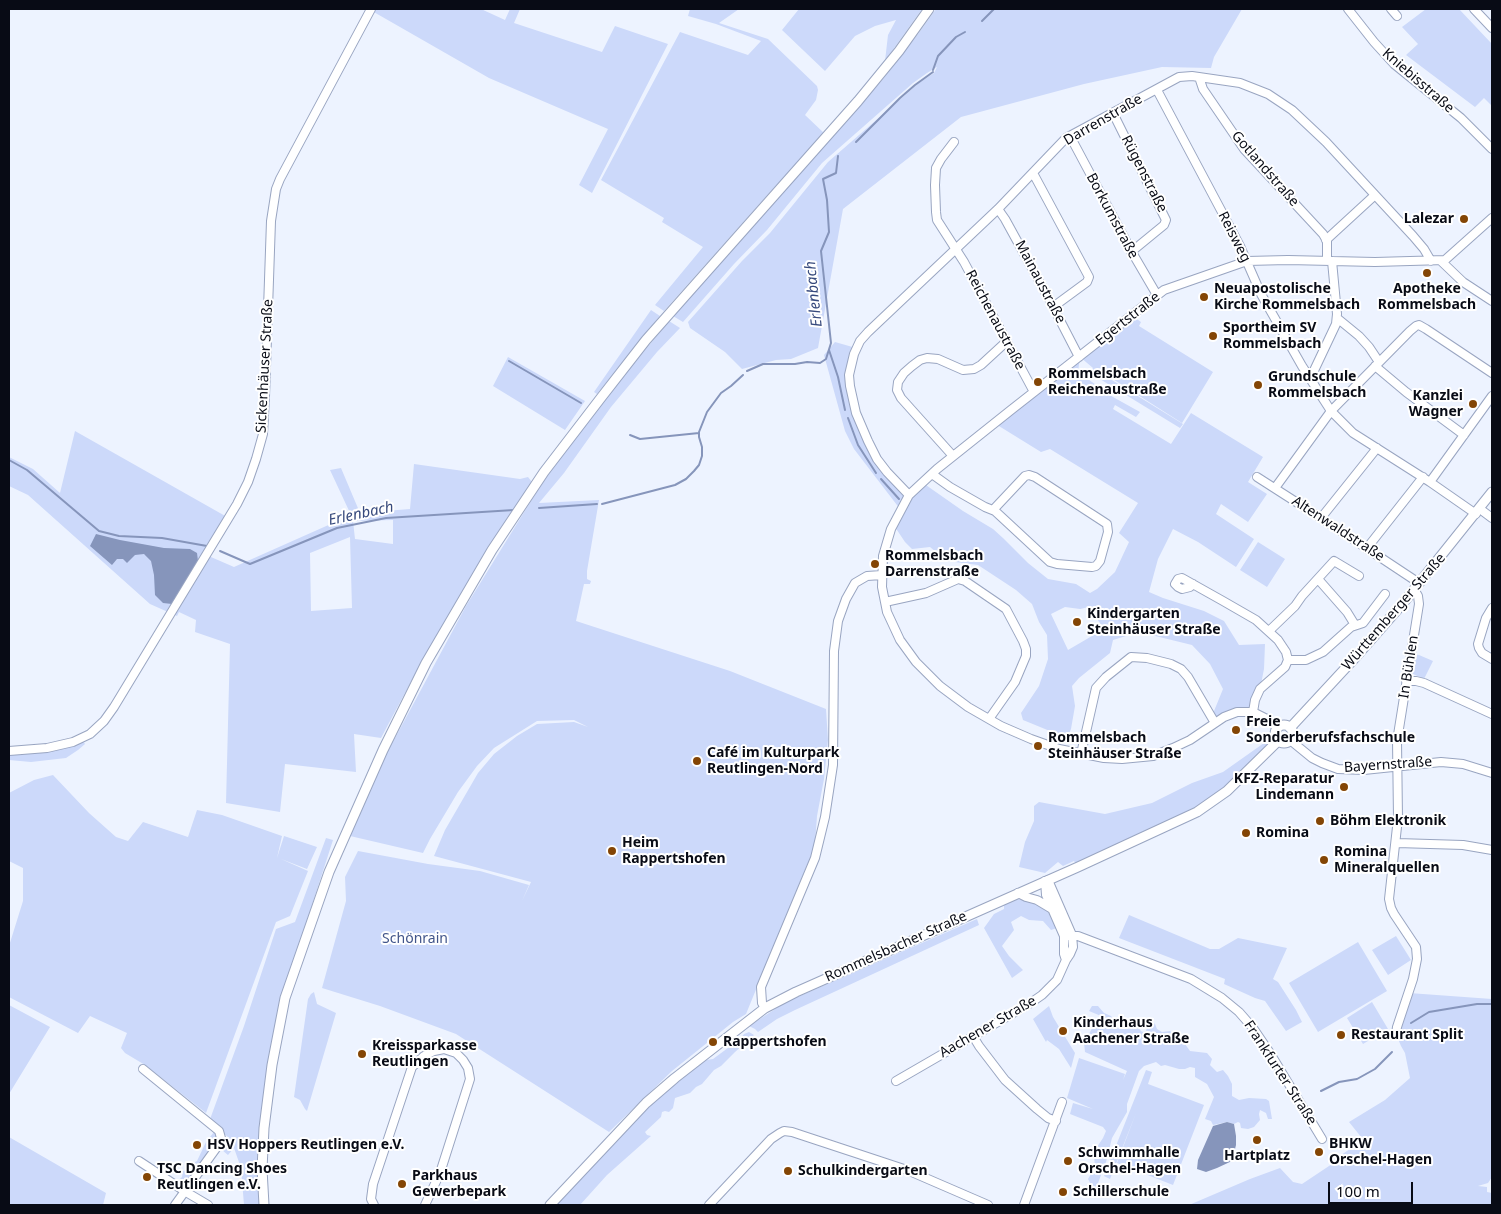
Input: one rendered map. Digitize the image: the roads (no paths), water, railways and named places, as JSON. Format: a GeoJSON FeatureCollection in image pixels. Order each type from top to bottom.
{"type":"FeatureCollection","features":[{"type":"Feature","properties":{"kind":"main road"},"geometry":{"type":"LineString","coordinates":[[264,1205],[262,1169],[265,1119],[272,1065],[285,998],[329,872],[383,750],[426,663],[492,550],[544,472],[600,399],[653,332],[858,101],[929,9]]}},
{"type":"Feature","properties":{"kind":"main road","name":"Württemberger Straße"},"geometry":{"type":"LineString","coordinates":[[1290,728],[1353,660],[1417,586],[1492,492]]}},
{"type":"Feature","properties":{"kind":"main road"},"geometry":{"type":"LineString","coordinates":[[1286,725],[1290,728],[1292,733],[1290,740],[1285,743],[1278,741],[1275,736],[1278,728],[1286,725]]}},
{"type":"Feature","properties":{"kind":"main road","name":"Rommelsbacher Straße"},"geometry":{"type":"LineString","coordinates":[[550,1205],[646,1103],[675,1078],[768,1006],[1203,809],[1232,787],[1278,741]]}},
{"type":"Feature","properties":{"kind":"street","name":"Sickenhäuser Straße"},"geometry":{"type":"LineString","coordinates":[[9,751],[64,745],[90,734],[104,722],[237,504],[248,482],[263,434],[271,221],[276,189],[371,9]]}},
{"type":"Feature","properties":{"kind":"street","name":"Kniebisstraße"},"geometry":{"type":"LineString","coordinates":[[1348,9],[1394,64],[1465,122],[1492,149]]}},
{"type":"Feature","properties":{"kind":"street"},"geometry":{"type":"LineString","coordinates":[[1391,9],[1397,16]]}},
{"type":"Feature","properties":{"kind":"street"},"geometry":{"type":"LineString","coordinates":[[1474,9],[1492,28]]}},
{"type":"Feature","properties":{"kind":"street","name":"Darrenstraße"},"geometry":{"type":"LineString","coordinates":[[909,495],[885,469],[868,441],[859,421],[849,380],[850,364],[856,348],[868,332],[998,209],[1070,136],[1182,76],[1226,80],[1247,85],[1268,94],[1288,107],[1308,124],[1419,242],[1431,261]]}},
{"type":"Feature","properties":{"kind":"street","name":"Gotlandstraße"},"geometry":{"type":"LineString","coordinates":[[1199,77],[1203,88],[1244,149],[1313,223],[1326,240]]}},
{"type":"Feature","properties":{"kind":"street","name":"Reisweg"},"geometry":{"type":"LineString","coordinates":[[1157,90],[1247,261],[1261,294],[1310,379],[1331,411],[1353,433],[1430,482],[1492,518]]}},
{"type":"Feature","properties":{"kind":"street","name":"Rügenstraße"},"geometry":{"type":"LineString","coordinates":[[1113,113],[1166,220],[1164,225],[1132,252]]}},
{"type":"Feature","properties":{"kind":"street","name":"Borkumstraße"},"geometry":{"type":"LineString","coordinates":[[1070,136],[1157,295]]}},
{"type":"Feature","properties":{"kind":"street","name":"Reichenaustraße"},"geometry":{"type":"LineString","coordinates":[[954,142],[938,163],[935,173],[937,220],[956,249],[1034,392]]}},
{"type":"Feature","properties":{"kind":"street"},"geometry":{"type":"LineString","coordinates":[[1032,173],[1089,277],[1086,283],[1054,307]]}},
{"type":"Feature","properties":{"kind":"street"},"geometry":{"type":"LineString","coordinates":[[1310,379],[1329,340],[1337,318],[1326,240],[1375,195]]}},
{"type":"Feature","properties":{"kind":"street","name":"Mainaustraße"},"geometry":{"type":"LineString","coordinates":[[998,209],[1054,307],[1079,357]]}},
{"type":"Feature","properties":{"kind":"street"},"geometry":{"type":"LineString","coordinates":[[1492,218],[1448,258],[1441,261],[1463,282],[1492,301]]}},
{"type":"Feature","properties":{"kind":"street","name":"Egertstraße"},"geometry":{"type":"LineString","coordinates":[[1253,712],[1232,713],[1183,744],[1153,756],[1122,759],[1081,754],[1030,739],[989,719],[944,690],[921,667],[900,640],[890,619],[885,602],[882,575],[883,556],[889,534],[909,495],[932,474],[1157,295],[1175,286],[1247,261],[1441,261]]}},
{"type":"Feature","properties":{"kind":"street"},"geometry":{"type":"LineString","coordinates":[[1337,318],[1346,324],[1366,344],[1377,364],[1406,392],[1464,435]]}},
{"type":"Feature","properties":{"kind":"street"},"geometry":{"type":"LineString","coordinates":[[1275,488],[1331,411],[1412,328],[1419,325],[1492,373]]}},
{"type":"Feature","properties":{"kind":"street"},"geometry":{"type":"LineString","coordinates":[[953,456],[901,398],[897,390],[898,382],[912,366],[920,360],[927,358],[938,358],[963,370],[976,369],[1006,342]]}},
{"type":"Feature","properties":{"kind":"street"},"geometry":{"type":"LineString","coordinates":[[1430,482],[1492,396]]}},
{"type":"Feature","properties":{"kind":"street"},"geometry":{"type":"LineString","coordinates":[[1321,518],[1377,448]]}},
{"type":"Feature","properties":{"kind":"street"},"geometry":{"type":"LineString","coordinates":[[932,474],[950,487],[993,510],[1050,562],[1092,567],[1096,566],[1100,561],[1108,532],[1107,524],[1031,475],[1025,476],[993,510]]}},
{"type":"Feature","properties":{"kind":"street","name":"Altenwaldstraße"},"geometry":{"type":"LineString","coordinates":[[1257,477],[1367,548],[1417,586]]}},
{"type":"Feature","properties":{"kind":"street"},"geometry":{"type":"LineString","coordinates":[[1367,548],[1423,477]]}},
{"type":"Feature","properties":{"kind":"street"},"geometry":{"type":"LineString","coordinates":[[1269,631],[1295,606],[1334,561],[1359,576]]}},
{"type":"Feature","properties":{"kind":"street"},"geometry":{"type":"LineString","coordinates":[[768,1006],[762,987],[815,858],[822,832],[833,765],[834,651],[838,621],[846,599],[856,583],[866,576],[882,575]]}},
{"type":"Feature","properties":{"kind":"street"},"geometry":{"type":"LineString","coordinates":[[885,602],[926,593],[958,579],[965,581],[1006,609],[1023,641],[1026,656],[1015,682],[989,719]]}},
{"type":"Feature","properties":{"kind":"street"},"geometry":{"type":"LineString","coordinates":[[1318,579],[1347,612],[1355,625]]}},
{"type":"Feature","properties":{"kind":"street"},"geometry":{"type":"LineString","coordinates":[[1193,584],[1251,617],[1269,631],[1284,648],[1288,660],[1283,669],[1260,689],[1255,700],[1253,712],[1263,716],[1278,728]]}},
{"type":"Feature","properties":{"kind":"street","name":"In Bühlen"},"geometry":{"type":"LineString","coordinates":[[1396,1034],[1418,959],[1416,947],[1394,914],[1389,899],[1399,804],[1397,741],[1419,604],[1417,586]]}},
{"type":"Feature","properties":{"kind":"street"},"geometry":{"type":"LineString","coordinates":[[1288,660],[1306,660],[1320,654],[1355,625],[1361,624],[1366,620],[1385,594]]}},
{"type":"Feature","properties":{"kind":"street"},"geometry":{"type":"LineString","coordinates":[[1492,608],[1486,618],[1478,644],[1480,651],[1492,659]]}},
{"type":"Feature","properties":{"kind":"street"},"geometry":{"type":"LineString","coordinates":[[1081,754],[1096,688],[1106,677],[1131,657],[1147,658],[1171,664],[1180,669],[1188,677],[1215,723]]}},
{"type":"Feature","properties":{"kind":"street"},"geometry":{"type":"LineString","coordinates":[[1406,681],[1424,683],[1492,714]]}},
{"type":"Feature","properties":{"kind":"street","name":"Bayernstraße"},"geometry":{"type":"LineString","coordinates":[[1290,740],[1312,758],[1338,769],[1355,770],[1446,762],[1463,764],[1492,773]]}},
{"type":"Feature","properties":{"kind":"street"},"geometry":{"type":"LineString","coordinates":[[1396,842],[1463,845],[1492,850]]}},
{"type":"Feature","properties":{"kind":"street"},"geometry":{"type":"LineString","coordinates":[[1046,880],[1046,895],[1068,936]]}},
{"type":"Feature","properties":{"kind":"street"},"geometry":{"type":"LineString","coordinates":[[1046,880],[1068,936]]}},
{"type":"Feature","properties":{"kind":"street"},"geometry":{"type":"LineString","coordinates":[[1018,893],[1038,900],[1052,908]]}},
{"type":"Feature","properties":{"kind":"street","name":"Aachener Straße"},"geometry":{"type":"LineString","coordinates":[[896,1081],[1042,995],[1057,980],[1066,960],[1064,954],[1068,936]]}},
{"type":"Feature","properties":{"kind":"street","name":"Frankfurter Straße"},"geometry":{"type":"LineString","coordinates":[[1068,936],[1078,936],[1191,979],[1222,998],[1253,1028],[1322,1139]]}},
{"type":"Feature","properties":{"kind":"street"},"geometry":{"type":"LineString","coordinates":[[974,1036],[979,1046],[1005,1080],[1052,1120]]}},
{"type":"Feature","properties":{"kind":"street"},"geometry":{"type":"LineString","coordinates":[[374,1205],[371,1200],[373,1184],[412,1067],[424,1056],[444,1049],[456,1053],[463,1060],[468,1068],[470,1079],[440,1173],[425,1205]]}},
{"type":"Feature","properties":{"kind":"street"},"geometry":{"type":"LineString","coordinates":[[143,1069],[219,1131],[221,1138],[218,1147],[175,1205]]}},
{"type":"Feature","properties":{"kind":"street"},"geometry":{"type":"LineString","coordinates":[[1024,1205],[1052,1120],[1062,1102]]}},
{"type":"Feature","properties":{"kind":"street"},"geometry":{"type":"LineString","coordinates":[[709,1205],[775,1135],[784,1131],[907,1170],[988,1205]]}},
{"type":"Feature","properties":{"kind":"street"},"geometry":{"type":"LineString","coordinates":[[139,1161],[208,1205]]}},
{"type":"Feature","properties":{"kind":"waterway","name":"Erlenbach"},"geometry":{"type":"LineString","coordinates":[[982,21],[994,9]]}},
{"type":"Feature","properties":{"kind":"waterway","name":"Erlenbach"},"geometry":{"type":"LineString","coordinates":[[1025,9],[1032,9]]}},
{"type":"Feature","properties":{"kind":"waterway","name":"Erlenbach"},"geometry":{"type":"LineString","coordinates":[[933,70],[938,56],[956,37],[965,32]]}},
{"type":"Feature","properties":{"kind":"waterway","name":"Erlenbach"},"geometry":{"type":"LineString","coordinates":[[856,142],[900,98],[933,72]]}},
{"type":"Feature","properties":{"kind":"waterway","name":"Erlenbach"},"geometry":{"type":"LineString","coordinates":[[747,371],[763,364],[820,363],[826,359],[831,343],[821,251],[829,232],[827,200],[823,179],[836,173],[838,156]]}},
{"type":"Feature","properties":{"kind":"waterway"},"geometry":{"type":"LineString","coordinates":[[829,350],[838,377],[845,410]]}},
{"type":"Feature","properties":{"kind":"waterway"},"geometry":{"type":"LineString","coordinates":[[509,361],[581,403]]}},
{"type":"Feature","properties":{"kind":"waterway","name":"Erlenbach"},"geometry":{"type":"LineString","coordinates":[[602,504],[675,485],[686,479],[699,465],[702,456],[699,432],[707,412],[721,393],[743,375]]}},
{"type":"Feature","properties":{"kind":"waterway"},"geometry":{"type":"LineString","coordinates":[[848,418],[858,445],[876,473]]}},
{"type":"Feature","properties":{"kind":"waterway"},"geometry":{"type":"LineString","coordinates":[[630,435],[640,439],[699,433]]}},
{"type":"Feature","properties":{"kind":"waterway","name":"Erlenbach"},"geometry":{"type":"LineString","coordinates":[[9,460],[27,470],[99,531],[119,536],[162,538],[207,546]]}},
{"type":"Feature","properties":{"kind":"waterway"},"geometry":{"type":"LineString","coordinates":[[881,479],[899,499]]}},
{"type":"Feature","properties":{"kind":"waterway","name":"Erlenbach"},"geometry":{"type":"LineString","coordinates":[[539,508],[597,504]]}},
{"type":"Feature","properties":{"kind":"waterway","name":"Erlenbach"},"geometry":{"type":"LineString","coordinates":[[220,551],[250,564],[337,528],[386,518],[514,510]]}},
{"type":"Feature","properties":{"kind":"waterway"},"geometry":{"type":"LineString","coordinates":[[1411,1023],[1429,1012],[1477,1004],[1492,1004]]}},
{"type":"Feature","properties":{"kind":"waterway"},"geometry":{"type":"LineString","coordinates":[[1321,1091],[1339,1082],[1357,1079],[1375,1069],[1392,1052]]}},
{"type":"Feature","properties":{"kind":"place","name":"Lalezar"},"geometry":{"type":"Point","coordinates":[1464,219]}},
{"type":"Feature","properties":{"kind":"place","name":"Apotheke Rommelsbach"},"geometry":{"type":"Point","coordinates":[1427,273]}},
{"type":"Feature","properties":{"kind":"place","name":"Neuapostolische Kirche Rommelsbach"},"geometry":{"type":"Point","coordinates":[1204,297]}},
{"type":"Feature","properties":{"kind":"place","name":"Sportheim SV Rommelsbach"},"geometry":{"type":"Point","coordinates":[1213,336]}},
{"type":"Feature","properties":{"kind":"place","name":"Rommelsbach Reichenaustraße"},"geometry":{"type":"Point","coordinates":[1038,382]}},
{"type":"Feature","properties":{"kind":"place","name":"Grundschule Rommelsbach"},"geometry":{"type":"Point","coordinates":[1258,385]}},
{"type":"Feature","properties":{"kind":"place","name":"Kanzlei Wagner"},"geometry":{"type":"Point","coordinates":[1473,404]}},
{"type":"Feature","properties":{"kind":"place","name":"Rommelsbach Darrenstraße"},"geometry":{"type":"Point","coordinates":[875,564]}},
{"type":"Feature","properties":{"kind":"place","name":"Kindergarten Steinhäuser Straße"},"geometry":{"type":"Point","coordinates":[1077,622]}},
{"type":"Feature","properties":{"kind":"place","name":"Freie Sonderberufsfachschule"},"geometry":{"type":"Point","coordinates":[1236,730]}},
{"type":"Feature","properties":{"kind":"place","name":"Rommelsbach Steinhäuser Straße"},"geometry":{"type":"Point","coordinates":[1038,746]}},
{"type":"Feature","properties":{"kind":"place","name":"Café im Kulturpark Reutlingen-Nord"},"geometry":{"type":"Point","coordinates":[697,761]}},
{"type":"Feature","properties":{"kind":"place","name":"KFZ-Reparatur Lindemann"},"geometry":{"type":"Point","coordinates":[1344,787]}},
{"type":"Feature","properties":{"kind":"place","name":"Böhm Elektronik"},"geometry":{"type":"Point","coordinates":[1320,821]}},
{"type":"Feature","properties":{"kind":"place","name":"Romina"},"geometry":{"type":"Point","coordinates":[1246,833]}},
{"type":"Feature","properties":{"kind":"place","name":"Heim Rappertshofen"},"geometry":{"type":"Point","coordinates":[612,851]}},
{"type":"Feature","properties":{"kind":"place","name":"Romina Mineralquellen"},"geometry":{"type":"Point","coordinates":[1324,860]}},
{"type":"Feature","properties":{"kind":"place","name":"Kinderhaus Aachener Straße"},"geometry":{"type":"Point","coordinates":[1063,1031]}},
{"type":"Feature","properties":{"kind":"place","name":"Restaurant Split"},"geometry":{"type":"Point","coordinates":[1341,1035]}},
{"type":"Feature","properties":{"kind":"place","name":"Rappertshofen"},"geometry":{"type":"Point","coordinates":[713,1042]}},
{"type":"Feature","properties":{"kind":"place","name":"Kreissparkasse Reutlingen"},"geometry":{"type":"Point","coordinates":[362,1054]}},
{"type":"Feature","properties":{"kind":"place","name":"Hartplatz"},"geometry":{"type":"Point","coordinates":[1257,1140]}},
{"type":"Feature","properties":{"kind":"place","name":"HSV Hoppers Reutlingen e.V."},"geometry":{"type":"Point","coordinates":[197,1145]}},
{"type":"Feature","properties":{"kind":"place","name":"BHKW Orschel-Hagen"},"geometry":{"type":"Point","coordinates":[1319,1152]}},
{"type":"Feature","properties":{"kind":"place","name":"Schwimmhalle Orschel-Hagen"},"geometry":{"type":"Point","coordinates":[1068,1161]}},
{"type":"Feature","properties":{"kind":"place","name":"Schulkindergarten"},"geometry":{"type":"Point","coordinates":[788,1171]}},
{"type":"Feature","properties":{"kind":"place","name":"TSC Dancing Shoes Reutlingen e.V."},"geometry":{"type":"Point","coordinates":[147,1177]}},
{"type":"Feature","properties":{"kind":"place","name":"Parkhaus Gewerbepark"},"geometry":{"type":"Point","coordinates":[402,1184]}},
{"type":"Feature","properties":{"kind":"place","name":"Schillerschule"},"geometry":{"type":"Point","coordinates":[1063,1192]}},
{"type":"Feature","properties":{"kind":"park label","name":"Schönrain"},"geometry":{"type":"Point","coordinates":[415,939]}}]}
